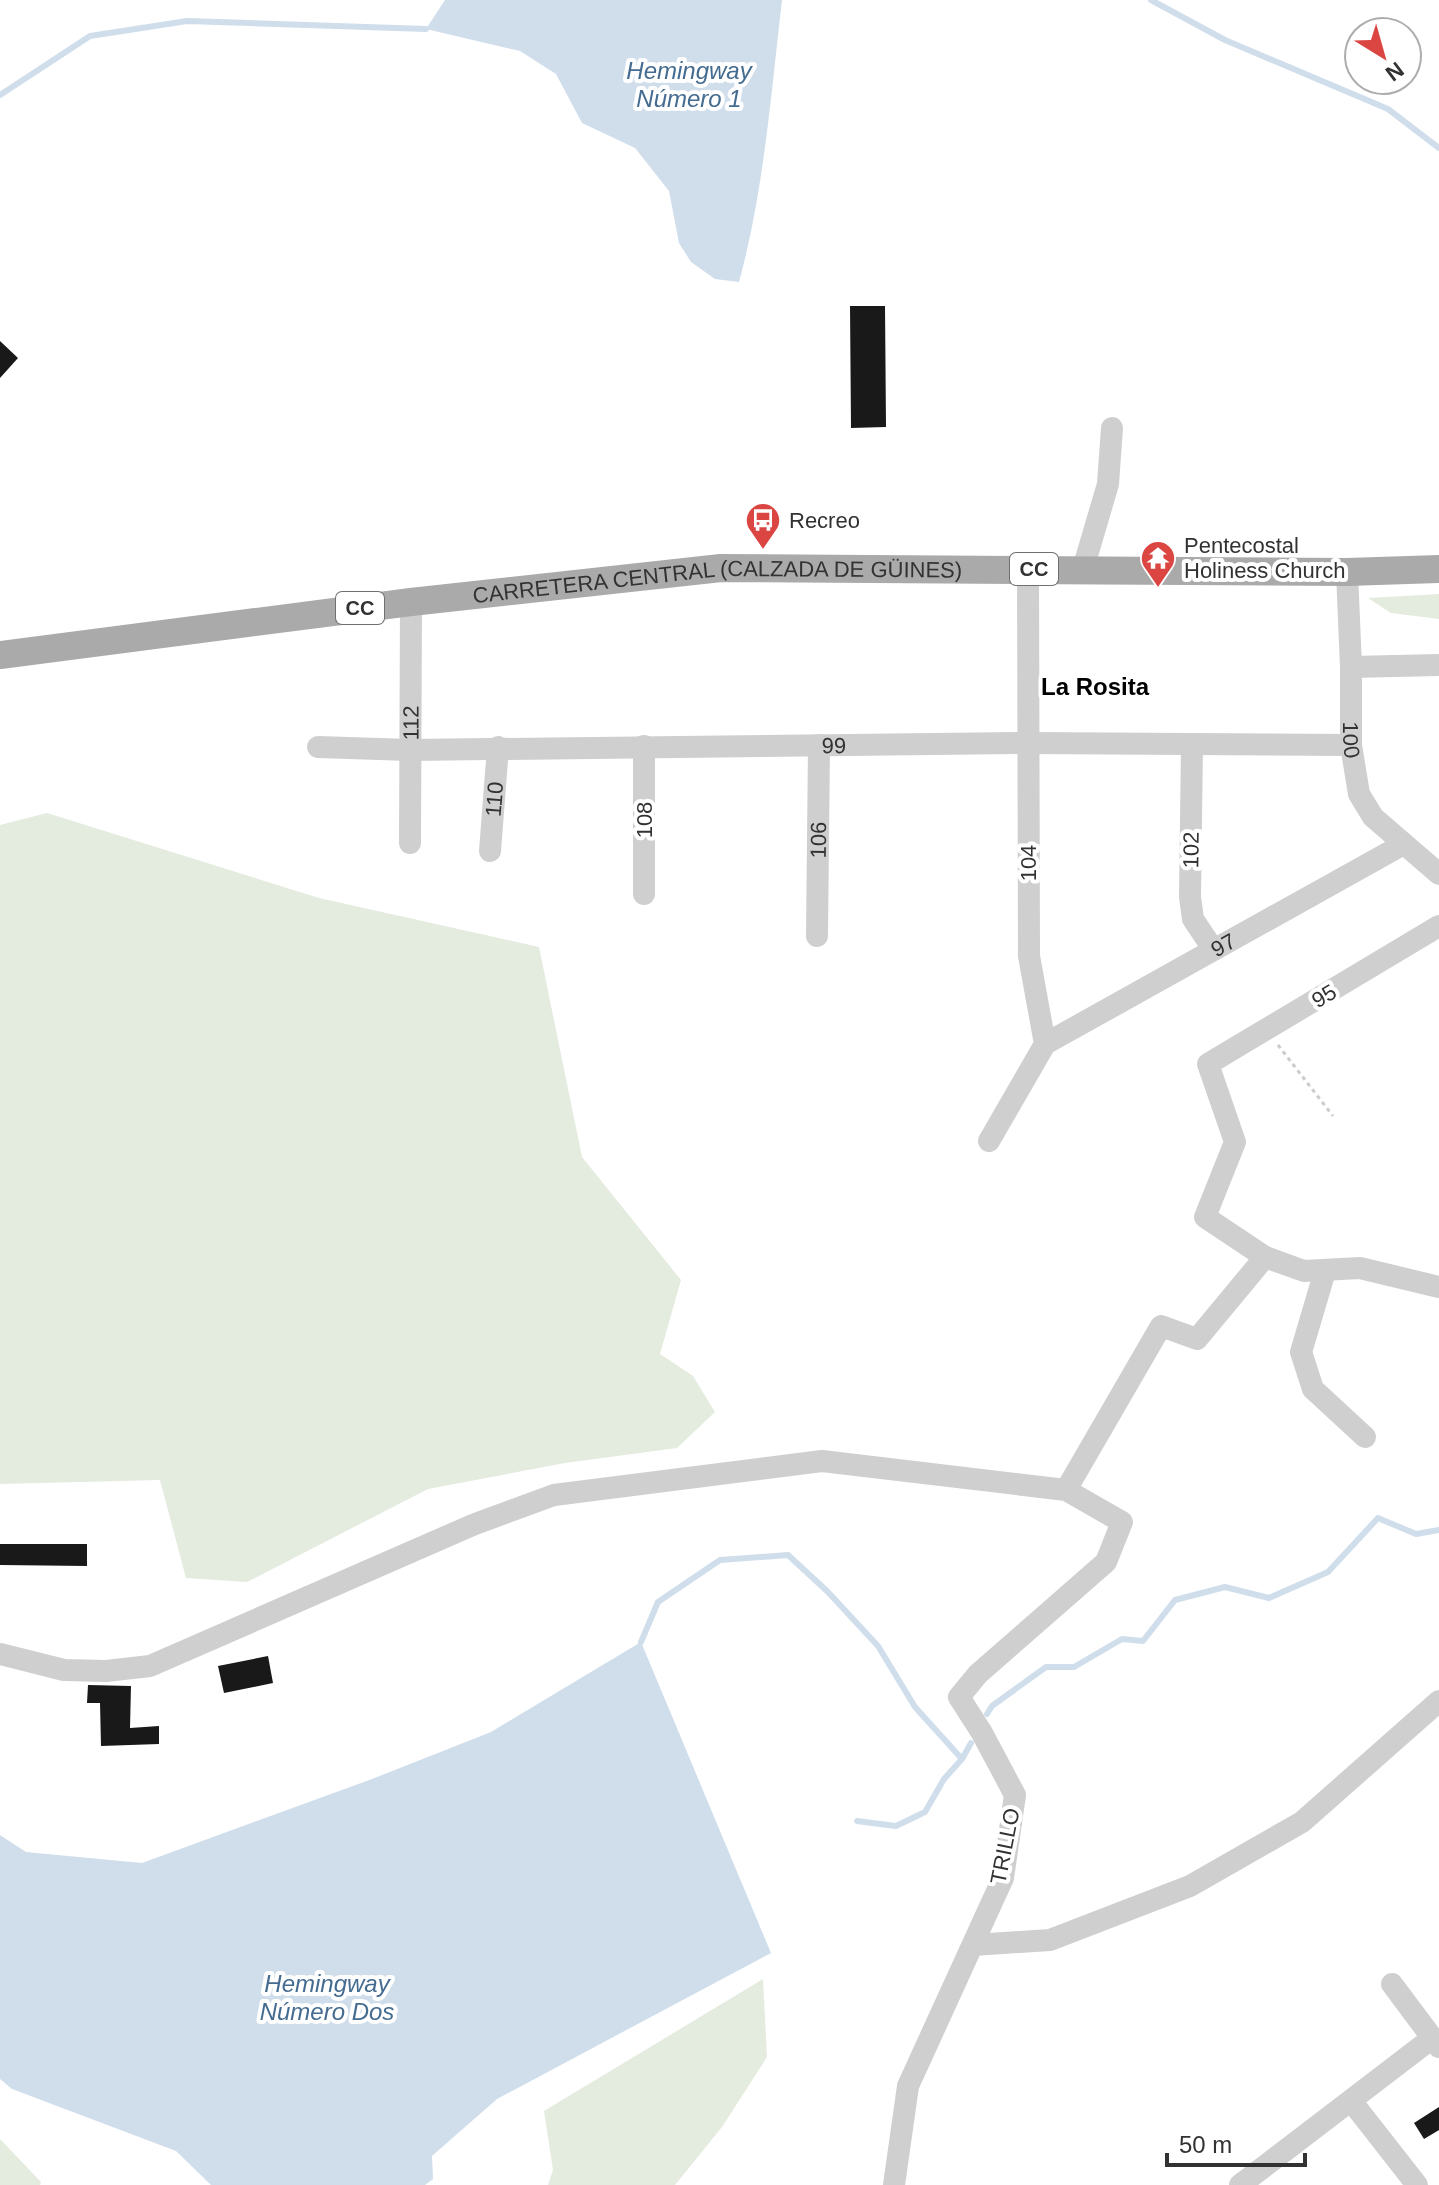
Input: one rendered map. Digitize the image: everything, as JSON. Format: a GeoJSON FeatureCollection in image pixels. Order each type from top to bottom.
{"type":"FeatureCollection","features":[{"type":"Feature","properties":{"kind":"main road","name":"CARRETERA CENTRAL (CALZADA DE GÜINES)"},"geometry":{"type":"LineString","coordinates":[[0,655],[411,602],[721,568],[1347,572],[1439,569]]}},
{"type":"Feature","properties":{"kind":"street"},"geometry":{"type":"LineString","coordinates":[[1083,569],[1108,484],[1112,428]]}},
{"type":"Feature","properties":{"kind":"street","name":"104"},"geometry":{"type":"LineString","coordinates":[[1028,569],[1029,956],[1045,1044]]}},
{"type":"Feature","properties":{"kind":"street","name":"100"},"geometry":{"type":"LineString","coordinates":[[1347,572],[1351,745],[1359,794],[1373,817],[1439,874]]}},
{"type":"Feature","properties":{"kind":"street","name":"112"},"geometry":{"type":"LineString","coordinates":[[410,843],[411,602]]}},
{"type":"Feature","properties":{"kind":"street"},"geometry":{"type":"LineString","coordinates":[[1351,667],[1439,665]]}},
{"type":"Feature","properties":{"kind":"street","name":"99"},"geometry":{"type":"LineString","coordinates":[[318,747],[410,750],[1028,743],[1351,745]]}},
{"type":"Feature","properties":{"kind":"street","name":"102"},"geometry":{"type":"LineString","coordinates":[[1192,744],[1190,897],[1193,919],[1213,949]]}},
{"type":"Feature","properties":{"kind":"street","name":"106"},"geometry":{"type":"LineString","coordinates":[[817,936],[819,745]]}},
{"type":"Feature","properties":{"kind":"street","name":"108"},"geometry":{"type":"LineString","coordinates":[[644,746],[644,894]]}},
{"type":"Feature","properties":{"kind":"street","name":"110"},"geometry":{"type":"LineString","coordinates":[[490,851],[498,747]]}},
{"type":"Feature","properties":{"kind":"street","name":"97"},"geometry":{"type":"LineString","coordinates":[[1045,1044],[1402,845]]}},
{"type":"Feature","properties":{"kind":"street","name":"95"},"geometry":{"type":"LineString","coordinates":[[1265,1257],[1205,1217],[1235,1142],[1208,1064],[1439,926]]}},
{"type":"Feature","properties":{"kind":"street"},"geometry":{"type":"LineString","coordinates":[[989,1141],[1045,1044]]}},
{"type":"Feature","properties":{"kind":"street"},"geometry":{"type":"LineString","coordinates":[[0,1654],[64,1670],[106,1671],[150,1666],[475,1524],[554,1495],[822,1461],[1066,1490],[1161,1326],[1197,1339],[1265,1257],[1304,1271],[1360,1268],[1439,1287]]}},
{"type":"Feature","properties":{"kind":"street"},"geometry":{"type":"LineString","coordinates":[[1325,1271],[1301,1352],[1313,1389],[1365,1437]]}},
{"type":"Feature","properties":{"kind":"street","name":"TRILLO"},"geometry":{"type":"LineString","coordinates":[[894,2185],[908,2086],[1003,1878],[1015,1795],[959,1697],[978,1674],[1106,1562],[1122,1522],[1066,1490]]}},
{"type":"Feature","properties":{"kind":"street"},"geometry":{"type":"LineString","coordinates":[[973,1945],[1050,1940],[1190,1886],[1302,1822],[1439,1701]]}},
{"type":"Feature","properties":{"kind":"street"},"geometry":{"type":"LineString","coordinates":[[1240,2185],[1435,2043],[1392,1984]]}},
{"type":"Feature","properties":{"kind":"street"},"geometry":{"type":"LineString","coordinates":[[1352,2102],[1417,2185]]}},
{"type":"Feature","properties":{"kind":"path"},"geometry":{"type":"LineString","coordinates":[[1266,1029],[1333,1116]]}},
{"type":"Feature","properties":{"kind":"shaded area"},"geometry":{"type":"Polygon","coordinates":[[[1439,594],[1439,619],[1391,613],[1368,598],[1439,594]]]}},
{"type":"Feature","properties":{"kind":"shaded area"},"geometry":{"type":"Polygon","coordinates":[[[47,813],[319,898],[539,947],[582,1157],[681,1280],[660,1354],[693,1376],[715,1412],[677,1448],[565,1463],[428,1489],[247,1582],[186,1578],[160,1480],[0,1484],[0,825],[47,813]]]}},
{"type":"Feature","properties":{"kind":"shaded area"},"geometry":{"type":"Polygon","coordinates":[[[763,1979],[767,2057],[722,2127],[675,2185],[548,2185],[553,2170],[544,2111],[763,1979]]]}},
{"type":"Feature","properties":{"kind":"shaded area"},"geometry":{"type":"Polygon","coordinates":[[[0,2139],[41,2182],[40,2185],[0,2185],[0,2139]]]}},
{"type":"Feature","properties":{"kind":"water","name":"Hemingway Número 1"},"geometry":{"type":"Polygon","coordinates":[[[445,0],[782,0],[761,177],[739,282],[715,279],[691,262],[679,243],[669,191],[635,148],[582,123],[556,74],[520,51],[426,29],[445,0]]]}},
{"type":"Feature","properties":{"kind":"water","name":"Hemingway Número Dos"},"geometry":{"type":"Polygon","coordinates":[[[641,1642],[771,1953],[497,2099],[432,2156],[433,2179],[425,2185],[211,2185],[176,2151],[12,2089],[0,2079],[0,1835],[26,1852],[142,1863],[491,1732],[641,1642]]]}},
{"type":"Feature","properties":{"kind":"building"},"geometry":{"type":"Polygon","coordinates":[[[850,306],[885,306],[886,427],[851,428],[850,306]]]}},
{"type":"Feature","properties":{"kind":"building"},"geometry":{"type":"Polygon","coordinates":[[[0,341],[18,358],[0,378],[0,341]]]}},
{"type":"Feature","properties":{"kind":"building"},"geometry":{"type":"Polygon","coordinates":[[[0,1544],[87,1544],[87,1566],[0,1565],[0,1544]]]}},
{"type":"Feature","properties":{"kind":"building"},"geometry":{"type":"Polygon","coordinates":[[[268,1656],[273,1683],[224,1693],[218,1666],[268,1656]]]}},
{"type":"Feature","properties":{"kind":"building"},"geometry":{"type":"Polygon","coordinates":[[[88,1685],[131,1686],[130,1728],[159,1726],[159,1744],[101,1746],[100,1703],[87,1703],[88,1685]]]}},
{"type":"Feature","properties":{"kind":"building"},"geometry":{"type":"Polygon","coordinates":[[[1439,2107],[1439,2130],[1424,2139],[1414,2123],[1439,2107]]]}},
{"type":"Feature","properties":{"kind":"waterway"},"geometry":{"type":"LineString","coordinates":[[1151,0],[1225,40],[1388,109],[1439,148]]}},
{"type":"Feature","properties":{"kind":"waterway"},"geometry":{"type":"LineString","coordinates":[[0,95],[90,36],[187,21],[426,29]]}},
{"type":"Feature","properties":{"kind":"waterway"},"geometry":{"type":"LineString","coordinates":[[987,1714],[992,1706],[1046,1667],[1074,1667],[1122,1639],[1143,1641],[1175,1600],[1225,1587],[1269,1598],[1328,1572],[1378,1518],[1416,1534],[1439,1530]]}},
{"type":"Feature","properties":{"kind":"waterway"},"geometry":{"type":"LineString","coordinates":[[641,1642],[658,1602],[720,1560],[788,1555],[827,1591],[878,1646],[915,1707],[962,1759]]}},
{"type":"Feature","properties":{"kind":"waterway"},"geometry":{"type":"LineString","coordinates":[[857,1821],[896,1826],[925,1812],[944,1779],[962,1759],[971,1743]]}},
{"type":"Feature","properties":{"kind":"place","name":"Recreo"},"geometry":{"type":"Point","coordinates":[763,551]}},
{"type":"Feature","properties":{"kind":"place","name":"Pentecostal Holiness Church"},"geometry":{"type":"Point","coordinates":[1158,589]}},
{"type":"Feature","properties":{"kind":"district","name":"La Rosita"},"geometry":{"type":"Point","coordinates":[1095,686]}}]}
